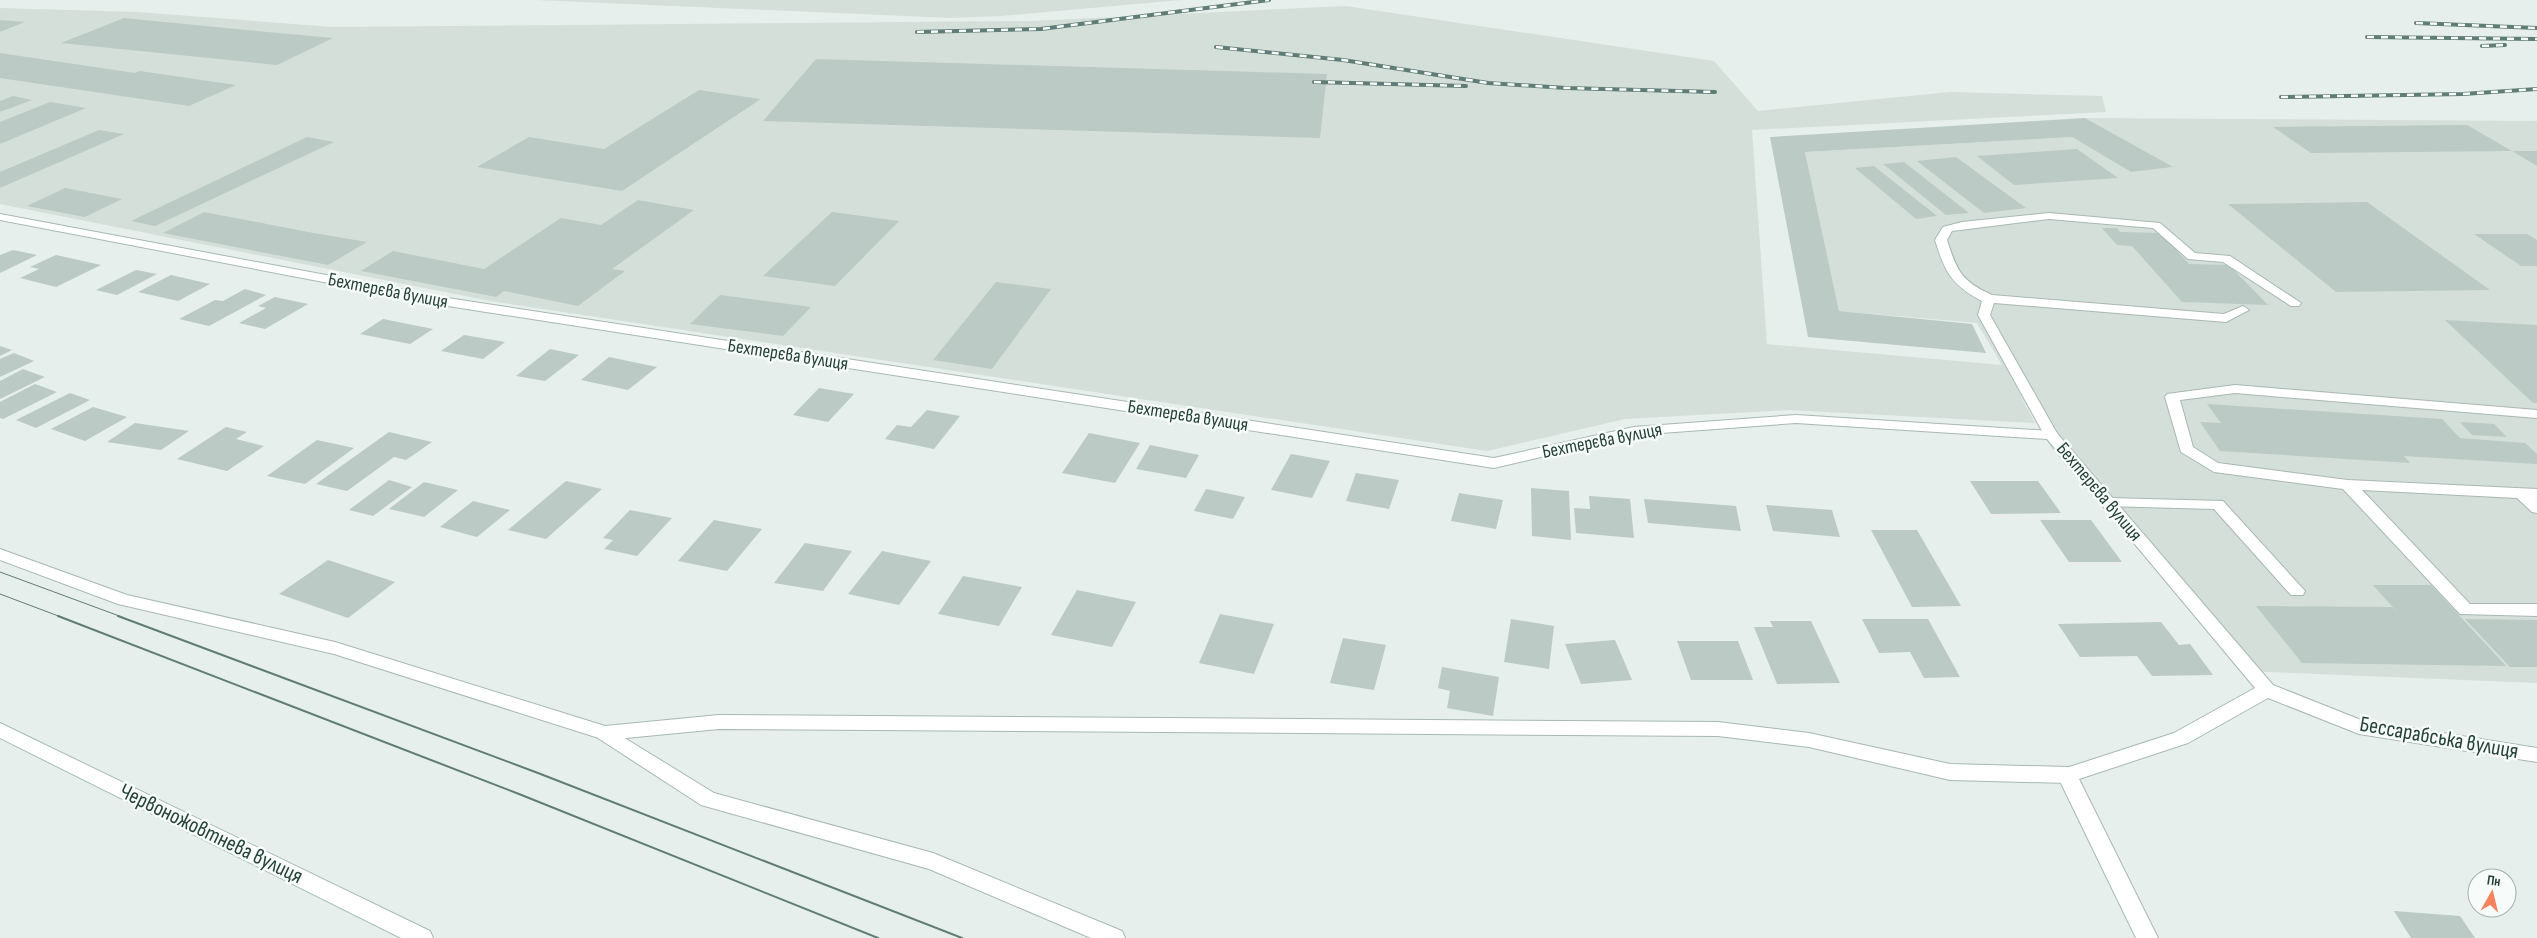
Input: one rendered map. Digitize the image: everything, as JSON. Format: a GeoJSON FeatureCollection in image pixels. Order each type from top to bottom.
{"type":"FeatureCollection","features":[{"type":"Feature","properties":{"kind":"street"},"geometry":{"type":"LineString","coordinates":[[2243,310],[2226,318],[1989,299],[1964,288],[1952,274],[1941,240],[1947,229],[1962,225],[2050,216],[2156,225],[2192,256],[2226,259],[2295,303]]}},
{"type":"Feature","properties":{"kind":"street","name":"Бехтерєва вулиця"},"geometry":{"type":"LineString","coordinates":[[0,217],[454,303],[1494,463],[1634,432],[1796,419],[2051,435],[2267,690]]}},
{"type":"Feature","properties":{"kind":"street"},"geometry":{"type":"LineString","coordinates":[[1989,299],[1984,316],[2051,435]]}},
{"type":"Feature","properties":{"kind":"street"},"geometry":{"type":"LineString","coordinates":[[2537,414],[2235,389],[2172,397],[2186,449],[2214,467],[2348,485],[2537,494]]}},
{"type":"Feature","properties":{"kind":"street"},"geometry":{"type":"LineString","coordinates":[[2348,485],[2466,610],[2537,610]]}},
{"type":"Feature","properties":{"kind":"street"},"geometry":{"type":"LineString","coordinates":[[2521,493],[2537,508]]}},
{"type":"Feature","properties":{"kind":"street"},"geometry":{"type":"LineString","coordinates":[[2109,503],[2218,504],[2297,591]]}},
{"type":"Feature","properties":{"kind":"street"},"geometry":{"type":"LineString","coordinates":[[0,554],[124,600],[335,648],[605,733],[708,799],[933,862],[1114,938]]}},
{"type":"Feature","properties":{"kind":"street"},"geometry":{"type":"LineString","coordinates":[[605,733],[719,722],[1718,729],[1809,740],[1950,772],[2067,775],[2181,738],[2267,690]]}},
{"type":"Feature","properties":{"kind":"street","name":"Бессарабська вулиця"},"geometry":{"type":"LineString","coordinates":[[2267,690],[2359,727],[2537,754]]}},
{"type":"Feature","properties":{"kind":"street","name":"Червоножовтнева вулиця"},"geometry":{"type":"LineString","coordinates":[[0,730],[422,938]]}},
{"type":"Feature","properties":{"kind":"street"},"geometry":{"type":"LineString","coordinates":[[2067,775],[2147,938]]}},
{"type":"Feature","properties":{"kind":"shaded area"},"geometry":{"type":"Polygon","coordinates":[[[536,0],[1181,0],[1001,16],[951,18],[536,0]]]}},
{"type":"Feature","properties":{"kind":"shaded area"},"geometry":{"type":"Polygon","coordinates":[[[1346,6],[1714,61],[1758,111],[1950,92],[2102,96],[2106,112],[1752,130],[1767,344],[2002,365],[1977,323],[1839,311],[1805,152],[2072,137],[2131,172],[2172,167],[2085,118],[2537,121],[2537,683],[2243,671],[2052,449],[2016,387],[2035,423],[1789,410],[1625,419],[1487,451],[490,301],[0,204],[0,8],[138,12],[332,27],[1031,21],[1346,6]]]}},
{"type":"Feature","properties":{"kind":"building"},"geometry":{"type":"Polygon","coordinates":[[[124,18],[333,38],[277,65],[61,43],[124,18]]]}},
{"type":"Feature","properties":{"kind":"building"},"geometry":{"type":"Polygon","coordinates":[[[0,20],[25,22],[0,32],[0,20]]]}},
{"type":"Feature","properties":{"kind":"building"},"geometry":{"type":"Polygon","coordinates":[[[0,53],[135,73],[140,71],[236,85],[189,106],[0,78],[0,53]]]}},
{"type":"Feature","properties":{"kind":"building"},"geometry":{"type":"Polygon","coordinates":[[[816,59],[1327,74],[1320,138],[763,121],[816,59]]]}},
{"type":"Feature","properties":{"kind":"building"},"geometry":{"type":"Polygon","coordinates":[[[699,90],[761,99],[622,191],[477,167],[529,137],[604,149],[699,90]]]}},
{"type":"Feature","properties":{"kind":"building"},"geometry":{"type":"Polygon","coordinates":[[[13,96],[32,100],[0,112],[0,101],[13,96]]]}},
{"type":"Feature","properties":{"kind":"building"},"geometry":{"type":"Polygon","coordinates":[[[50,102],[86,108],[0,144],[0,122],[50,102]]]}},
{"type":"Feature","properties":{"kind":"building"},"geometry":{"type":"Polygon","coordinates":[[[2085,118],[2173,167],[2131,172],[2072,137],[1805,152],[1839,311],[1972,324],[1986,353],[1808,337],[1770,137],[2085,118]]]}},
{"type":"Feature","properties":{"kind":"building"},"geometry":{"type":"Polygon","coordinates":[[[2467,125],[2512,151],[2311,153],[2273,127],[2467,125]]]}},
{"type":"Feature","properties":{"kind":"building"},"geometry":{"type":"Polygon","coordinates":[[[99,130],[124,134],[0,188],[0,172],[99,130]]]}},
{"type":"Feature","properties":{"kind":"building"},"geometry":{"type":"Polygon","coordinates":[[[307,137],[334,142],[155,226],[131,221],[307,137]]]}},
{"type":"Feature","properties":{"kind":"building"},"geometry":{"type":"Polygon","coordinates":[[[2077,149],[2118,178],[2014,185],[1977,156],[2077,149]]]}},
{"type":"Feature","properties":{"kind":"building"},"geometry":{"type":"Polygon","coordinates":[[[2512,151],[2537,151],[2537,166],[2512,151]]]}},
{"type":"Feature","properties":{"kind":"building"},"geometry":{"type":"Polygon","coordinates":[[[1956,157],[2026,208],[1984,213],[1917,161],[1956,157]]]}},
{"type":"Feature","properties":{"kind":"building"},"geometry":{"type":"Polygon","coordinates":[[[1904,162],[1969,213],[1946,215],[1883,164],[1904,162]]]}},
{"type":"Feature","properties":{"kind":"building"},"geometry":{"type":"Polygon","coordinates":[[[1874,166],[1937,216],[1916,219],[1855,168],[1874,166]]]}},
{"type":"Feature","properties":{"kind":"building"},"geometry":{"type":"Polygon","coordinates":[[[65,188],[122,199],[85,217],[27,206],[65,188]]]}},
{"type":"Feature","properties":{"kind":"building"},"geometry":{"type":"Polygon","coordinates":[[[638,200],[694,210],[612,269],[625,271],[578,306],[504,291],[496,297],[361,271],[393,251],[484,269],[561,218],[601,225],[638,200]]]}},
{"type":"Feature","properties":{"kind":"building"},"geometry":{"type":"Polygon","coordinates":[[[2367,202],[2490,290],[2336,292],[2228,204],[2367,202]]]}},
{"type":"Feature","properties":{"kind":"building"},"geometry":{"type":"Polygon","coordinates":[[[204,212],[367,242],[328,265],[163,233],[204,212]]]}},
{"type":"Feature","properties":{"kind":"building"},"geometry":{"type":"Polygon","coordinates":[[[832,212],[899,221],[835,286],[763,276],[832,212]]]}},
{"type":"Feature","properties":{"kind":"building"},"geometry":{"type":"Polygon","coordinates":[[[2102,228],[2117,228],[2120,232],[2161,233],[2189,264],[2229,265],[2268,305],[2182,302],[2132,246],[2117,245],[2102,228]]]}},
{"type":"Feature","properties":{"kind":"building"},"geometry":{"type":"Polygon","coordinates":[[[2474,234],[2527,234],[2537,240],[2537,266],[2521,266],[2474,234]]]}},
{"type":"Feature","properties":{"kind":"building"},"geometry":{"type":"Polygon","coordinates":[[[13,250],[37,255],[0,273],[0,255],[13,250]]]}},
{"type":"Feature","properties":{"kind":"building"},"geometry":{"type":"Polygon","coordinates":[[[56,255],[101,265],[56,287],[20,278],[39,269],[30,267],[56,255]]]}},
{"type":"Feature","properties":{"kind":"building"},"geometry":{"type":"Polygon","coordinates":[[[136,270],[157,274],[117,295],[96,290],[136,270]]]}},
{"type":"Feature","properties":{"kind":"building"},"geometry":{"type":"Polygon","coordinates":[[[171,275],[210,284],[178,301],[138,292],[171,275]]]}},
{"type":"Feature","properties":{"kind":"building"},"geometry":{"type":"Polygon","coordinates":[[[996,282],[1051,289],[992,369],[933,360],[996,282]]]}},
{"type":"Feature","properties":{"kind":"building"},"geometry":{"type":"Polygon","coordinates":[[[245,289],[266,295],[209,326],[179,319],[215,300],[223,301],[245,289]]]}},
{"type":"Feature","properties":{"kind":"building"},"geometry":{"type":"Polygon","coordinates":[[[720,295],[811,307],[783,336],[690,324],[720,295]]]}},
{"type":"Feature","properties":{"kind":"building"},"geometry":{"type":"Polygon","coordinates":[[[275,297],[308,304],[265,329],[239,323],[266,308],[258,306],[275,297]]]}},
{"type":"Feature","properties":{"kind":"building"},"geometry":{"type":"Polygon","coordinates":[[[383,319],[433,329],[410,344],[360,334],[383,319]]]}},
{"type":"Feature","properties":{"kind":"building"},"geometry":{"type":"Polygon","coordinates":[[[2445,320],[2537,325],[2537,403],[2533,403],[2445,320]]]}},
{"type":"Feature","properties":{"kind":"building"},"geometry":{"type":"Polygon","coordinates":[[[464,335],[505,342],[483,359],[441,351],[464,335]]]}},
{"type":"Feature","properties":{"kind":"building"},"geometry":{"type":"Polygon","coordinates":[[[0,346],[12,350],[0,356],[0,346]]]}},
{"type":"Feature","properties":{"kind":"building"},"geometry":{"type":"Polygon","coordinates":[[[550,349],[579,355],[545,381],[516,376],[550,349]]]}},
{"type":"Feature","properties":{"kind":"building"},"geometry":{"type":"Polygon","coordinates":[[[14,353],[34,361],[0,377],[0,359],[14,353]]]}},
{"type":"Feature","properties":{"kind":"building"},"geometry":{"type":"Polygon","coordinates":[[[609,357],[657,367],[628,390],[581,380],[609,357]]]}},
{"type":"Feature","properties":{"kind":"building"},"geometry":{"type":"Polygon","coordinates":[[[23,369],[45,377],[0,399],[0,381],[23,369]]]}},
{"type":"Feature","properties":{"kind":"building"},"geometry":{"type":"Polygon","coordinates":[[[35,384],[57,392],[3,419],[0,418],[0,402],[35,384]]]}},
{"type":"Feature","properties":{"kind":"building"},"geometry":{"type":"Polygon","coordinates":[[[819,388],[854,394],[828,422],[793,415],[819,388]]]}},
{"type":"Feature","properties":{"kind":"building"},"geometry":{"type":"Polygon","coordinates":[[[70,393],[90,400],[36,428],[16,420],[70,393]]]}},
{"type":"Feature","properties":{"kind":"building"},"geometry":{"type":"Polygon","coordinates":[[[2207,404],[2442,419],[2460,438],[2525,443],[2537,454],[2537,464],[2404,456],[2410,463],[2220,451],[2200,422],[2221,423],[2207,404]]]}},
{"type":"Feature","properties":{"kind":"building"},"geometry":{"type":"Polygon","coordinates":[[[93,407],[127,417],[85,441],[51,429],[93,407]]]}},
{"type":"Feature","properties":{"kind":"building"},"geometry":{"type":"Polygon","coordinates":[[[927,410],[960,416],[934,449],[885,439],[897,425],[911,427],[927,410]]]}},
{"type":"Feature","properties":{"kind":"building"},"geometry":{"type":"Polygon","coordinates":[[[2460,422],[2494,424],[2507,437],[2472,435],[2460,422]]]}},
{"type":"Feature","properties":{"kind":"building"},"geometry":{"type":"Polygon","coordinates":[[[135,423],[189,431],[161,450],[107,442],[135,423]]]}},
{"type":"Feature","properties":{"kind":"building"},"geometry":{"type":"Polygon","coordinates":[[[226,427],[247,432],[236,439],[264,446],[227,471],[177,459],[226,427]]]}},
{"type":"Feature","properties":{"kind":"building"},"geometry":{"type":"Polygon","coordinates":[[[389,432],[432,442],[406,460],[394,457],[347,491],[316,484],[389,432]]]}},
{"type":"Feature","properties":{"kind":"building"},"geometry":{"type":"Polygon","coordinates":[[[1089,433],[1140,443],[1115,483],[1062,473],[1089,433]]]}},
{"type":"Feature","properties":{"kind":"building"},"geometry":{"type":"Polygon","coordinates":[[[317,440],[354,448],[305,484],[267,476],[317,440]]]}},
{"type":"Feature","properties":{"kind":"building"},"geometry":{"type":"Polygon","coordinates":[[[1150,445],[1199,455],[1186,478],[1136,469],[1150,445]]]}},
{"type":"Feature","properties":{"kind":"building"},"geometry":{"type":"Polygon","coordinates":[[[1291,454],[1330,461],[1312,498],[1271,490],[1291,454]]]}},
{"type":"Feature","properties":{"kind":"building"},"geometry":{"type":"Polygon","coordinates":[[[1356,473],[1399,480],[1389,509],[1346,501],[1356,473]]]}},
{"type":"Feature","properties":{"kind":"building"},"geometry":{"type":"Polygon","coordinates":[[[389,480],[412,487],[373,516],[349,510],[389,480]]]}},
{"type":"Feature","properties":{"kind":"building"},"geometry":{"type":"Polygon","coordinates":[[[566,481],[602,489],[546,539],[508,530],[566,481]]]}},
{"type":"Feature","properties":{"kind":"building"},"geometry":{"type":"Polygon","coordinates":[[[1970,481],[2038,481],[2061,513],[1991,514],[1970,481]]]}},
{"type":"Feature","properties":{"kind":"building"},"geometry":{"type":"Polygon","coordinates":[[[424,482],[458,490],[424,517],[389,509],[424,482]]]}},
{"type":"Feature","properties":{"kind":"building"},"geometry":{"type":"Polygon","coordinates":[[[1531,488],[1569,491],[1571,540],[1532,536],[1531,488]]]}},
{"type":"Feature","properties":{"kind":"building"},"geometry":{"type":"Polygon","coordinates":[[[1206,489],[1245,497],[1233,519],[1194,511],[1206,489]]]}},
{"type":"Feature","properties":{"kind":"building"},"geometry":{"type":"Polygon","coordinates":[[[1459,493],[1503,500],[1496,529],[1451,521],[1459,493]]]}},
{"type":"Feature","properties":{"kind":"building"},"geometry":{"type":"Polygon","coordinates":[[[1589,496],[1630,499],[1634,538],[1576,533],[1574,508],[1590,509],[1589,496]]]}},
{"type":"Feature","properties":{"kind":"building"},"geometry":{"type":"Polygon","coordinates":[[[1644,499],[1736,506],[1741,531],[1648,523],[1644,499]]]}},
{"type":"Feature","properties":{"kind":"building"},"geometry":{"type":"Polygon","coordinates":[[[473,501],[510,510],[477,537],[440,527],[473,501]]]}},
{"type":"Feature","properties":{"kind":"building"},"geometry":{"type":"Polygon","coordinates":[[[1766,505],[1832,510],[1840,537],[1773,531],[1766,505]]]}},
{"type":"Feature","properties":{"kind":"building"},"geometry":{"type":"Polygon","coordinates":[[[630,510],[672,518],[637,556],[604,549],[613,540],[603,538],[630,510]]]}},
{"type":"Feature","properties":{"kind":"building"},"geometry":{"type":"Polygon","coordinates":[[[714,520],[762,529],[727,571],[678,561],[714,520]]]}},
{"type":"Feature","properties":{"kind":"building"},"geometry":{"type":"Polygon","coordinates":[[[2040,520],[2091,520],[2122,562],[2069,562],[2040,520]]]}},
{"type":"Feature","properties":{"kind":"building"},"geometry":{"type":"Polygon","coordinates":[[[1871,530],[1917,530],[1961,606],[1912,607],[1871,530]]]}},
{"type":"Feature","properties":{"kind":"building"},"geometry":{"type":"Polygon","coordinates":[[[805,543],[852,551],[823,591],[774,583],[805,543]]]}},
{"type":"Feature","properties":{"kind":"building"},"geometry":{"type":"Polygon","coordinates":[[[882,551],[931,561],[899,605],[848,594],[882,551]]]}},
{"type":"Feature","properties":{"kind":"building"},"geometry":{"type":"Polygon","coordinates":[[[328,560],[395,582],[348,618],[279,594],[328,560]]]}},
{"type":"Feature","properties":{"kind":"building"},"geometry":{"type":"Polygon","coordinates":[[[963,576],[1022,587],[999,626],[938,614],[963,576]]]}},
{"type":"Feature","properties":{"kind":"building"},"geometry":{"type":"Polygon","coordinates":[[[2373,585],[2431,585],[2506,666],[2302,663],[2256,606],[2392,607],[2398,613],[2373,585]]]}},
{"type":"Feature","properties":{"kind":"building"},"geometry":{"type":"Polygon","coordinates":[[[1077,590],[1136,602],[1112,647],[1051,635],[1077,590]]]}},
{"type":"Feature","properties":{"kind":"building"},"geometry":{"type":"Polygon","coordinates":[[[1220,614],[1274,624],[1254,674],[1199,663],[1220,614]]]}},
{"type":"Feature","properties":{"kind":"building"},"geometry":{"type":"Polygon","coordinates":[[[1511,619],[1554,626],[1549,669],[1504,662],[1511,619]]]}},
{"type":"Feature","properties":{"kind":"building"},"geometry":{"type":"Polygon","coordinates":[[[1862,619],[1928,619],[1960,677],[1924,678],[1910,652],[1879,653],[1862,619]]]}},
{"type":"Feature","properties":{"kind":"building"},"geometry":{"type":"Polygon","coordinates":[[[2465,619],[2537,620],[2537,667],[2510,667],[2465,619]]]}},
{"type":"Feature","properties":{"kind":"building"},"geometry":{"type":"Polygon","coordinates":[[[1770,621],[1811,621],[1840,683],[1777,684],[1754,627],[1773,627],[1770,621]]]}},
{"type":"Feature","properties":{"kind":"building"},"geometry":{"type":"Polygon","coordinates":[[[2161,622],[2179,645],[2190,644],[2213,675],[2152,676],[2137,656],[2080,657],[2058,624],[2161,622]]]}},
{"type":"Feature","properties":{"kind":"building"},"geometry":{"type":"Polygon","coordinates":[[[1343,638],[1386,645],[1374,690],[1330,683],[1343,638]]]}},
{"type":"Feature","properties":{"kind":"building"},"geometry":{"type":"Polygon","coordinates":[[[1615,640],[1632,680],[1581,684],[1565,644],[1615,640]]]}},
{"type":"Feature","properties":{"kind":"building"},"geometry":{"type":"Polygon","coordinates":[[[1677,641],[1738,641],[1753,680],[1691,680],[1677,641]]]}},
{"type":"Feature","properties":{"kind":"building"},"geometry":{"type":"Polygon","coordinates":[[[1442,667],[1499,677],[1493,716],[1447,708],[1450,691],[1438,688],[1442,667]]]}},
{"type":"Feature","properties":{"kind":"building"},"geometry":{"type":"Polygon","coordinates":[[[2394,911],[2460,916],[2475,938],[2411,938],[2394,911]]]}},
{"type":"Feature","properties":{"kind":"tram line"},"geometry":{"type":"LineString","coordinates":[[0,572],[122,617]]}},
{"type":"Feature","properties":{"kind":"tram line"},"geometry":{"type":"LineString","coordinates":[[0,594],[61,617]]}},
{"type":"Feature","properties":{"kind":"tram line"},"geometry":{"type":"LineString","coordinates":[[58,616],[519,794],[878,938]]}},
{"type":"Feature","properties":{"kind":"tram line"},"geometry":{"type":"LineString","coordinates":[[118,616],[538,773],[962,938]]}},
{"type":"Feature","properties":{"kind":"railway"},"geometry":{"type":"LineString","coordinates":[[917,32],[1041,29],[1269,0]]}},
{"type":"Feature","properties":{"kind":"railway"},"geometry":{"type":"LineString","coordinates":[[2416,23],[2537,28]]}},
{"type":"Feature","properties":{"kind":"railway"},"geometry":{"type":"LineString","coordinates":[[2367,37],[2537,39]]}},
{"type":"Feature","properties":{"kind":"railway"},"geometry":{"type":"LineString","coordinates":[[2482,46],[2505,45]]}},
{"type":"Feature","properties":{"kind":"railway"},"geometry":{"type":"LineString","coordinates":[[1216,47],[1343,60],[1488,83],[1566,88],[1715,92]]}},
{"type":"Feature","properties":{"kind":"railway"},"geometry":{"type":"LineString","coordinates":[[1314,82],[1466,86]]}},
{"type":"Feature","properties":{"kind":"railway"},"geometry":{"type":"LineString","coordinates":[[2281,97],[2463,94],[2537,89]]}}]}
